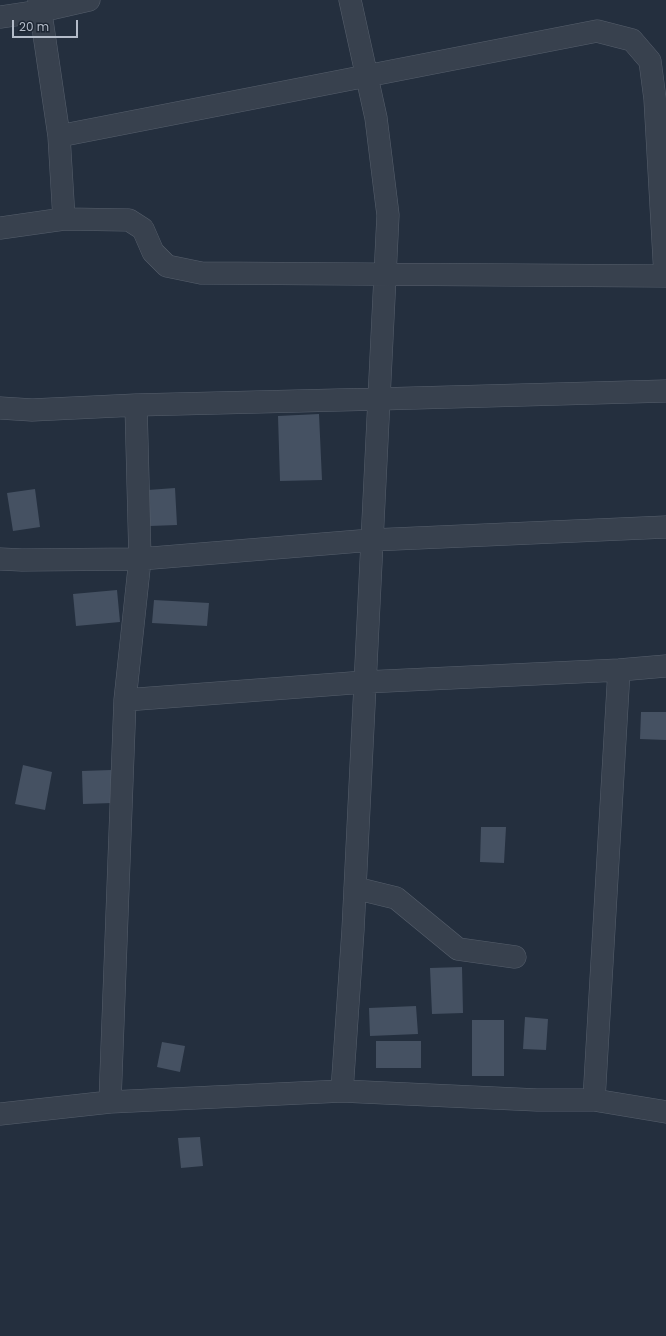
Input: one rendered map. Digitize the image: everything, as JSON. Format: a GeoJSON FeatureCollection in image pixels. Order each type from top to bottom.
{"type":"FeatureCollection","features":[{"type":"Feature","properties":{"kind":"street"},"geometry":{"type":"LineString","coordinates":[[0,16],[40,5],[89,0]]}},
{"type":"Feature","properties":{"kind":"street"},"geometry":{"type":"LineString","coordinates":[[342,1091],[355,888],[388,215],[376,118],[350,0]]}},
{"type":"Feature","properties":{"kind":"street"},"geometry":{"type":"LineString","coordinates":[[40,5],[59,136],[64,219]]}},
{"type":"Feature","properties":{"kind":"street"},"geometry":{"type":"LineString","coordinates":[[0,228],[64,219],[129,220],[143,229],[153,252],[167,266],[201,273],[666,276],[655,99],[650,61],[632,40],[597,31],[59,136]]}},
{"type":"Feature","properties":{"kind":"street"},"geometry":{"type":"LineString","coordinates":[[0,408],[32,410],[136,405],[666,391]]}},
{"type":"Feature","properties":{"kind":"street"},"geometry":{"type":"LineString","coordinates":[[110,1102],[125,700],[140,558],[136,405]]}},
{"type":"Feature","properties":{"kind":"street"},"geometry":{"type":"LineString","coordinates":[[0,558],[30,560],[140,558],[372,540],[666,527]]}},
{"type":"Feature","properties":{"kind":"street"},"geometry":{"type":"LineString","coordinates":[[125,700],[364,682],[619,670],[666,666]]}},
{"type":"Feature","properties":{"kind":"street"},"geometry":{"type":"LineString","coordinates":[[594,1100],[619,670]]}},
{"type":"Feature","properties":{"kind":"street"},"geometry":{"type":"LineString","coordinates":[[355,888],[396,898],[458,950],[516,957]]}},
{"type":"Feature","properties":{"kind":"street"},"geometry":{"type":"LineString","coordinates":[[0,1114],[110,1102],[342,1091],[537,1100],[594,1100],[666,1112]]}},
{"type":"Feature","properties":{"kind":"building"},"geometry":{"type":"Polygon","coordinates":[[[319,414],[322,480],[280,481],[278,416],[319,414]]]}},
{"type":"Feature","properties":{"kind":"building"},"geometry":{"type":"Polygon","coordinates":[[[175,488],[177,525],[150,526],[148,490],[175,488]]]}},
{"type":"Feature","properties":{"kind":"building"},"geometry":{"type":"Polygon","coordinates":[[[35,489],[40,527],[13,531],[7,493],[35,489]]]}},
{"type":"Feature","properties":{"kind":"building"},"geometry":{"type":"Polygon","coordinates":[[[117,590],[120,622],[76,626],[73,594],[117,590]]]}},
{"type":"Feature","properties":{"kind":"building"},"geometry":{"type":"Polygon","coordinates":[[[154,600],[209,603],[207,626],[152,623],[154,600]]]}},
{"type":"Feature","properties":{"kind":"building"},"geometry":{"type":"Polygon","coordinates":[[[641,712],[666,712],[666,740],[640,739],[641,712]]]}},
{"type":"Feature","properties":{"kind":"building"},"geometry":{"type":"Polygon","coordinates":[[[23,765],[52,772],[45,810],[15,804],[23,765]]]}},
{"type":"Feature","properties":{"kind":"building"},"geometry":{"type":"Polygon","coordinates":[[[111,770],[112,803],[83,804],[82,771],[111,770]]]}},
{"type":"Feature","properties":{"kind":"building"},"geometry":{"type":"Polygon","coordinates":[[[481,827],[506,827],[504,863],[480,862],[481,827]]]}},
{"type":"Feature","properties":{"kind":"building"},"geometry":{"type":"Polygon","coordinates":[[[462,967],[463,1013],[432,1014],[430,968],[462,967]]]}},
{"type":"Feature","properties":{"kind":"building"},"geometry":{"type":"Polygon","coordinates":[[[416,1006],[418,1034],[370,1036],[369,1008],[416,1006]]]}},
{"type":"Feature","properties":{"kind":"building"},"geometry":{"type":"Polygon","coordinates":[[[525,1017],[548,1019],[546,1050],[523,1049],[525,1017]]]}},
{"type":"Feature","properties":{"kind":"building"},"geometry":{"type":"Polygon","coordinates":[[[472,1020],[504,1020],[504,1076],[472,1076],[472,1020]]]}},
{"type":"Feature","properties":{"kind":"building"},"geometry":{"type":"Polygon","coordinates":[[[376,1041],[421,1041],[421,1068],[376,1068],[376,1041]]]}},
{"type":"Feature","properties":{"kind":"building"},"geometry":{"type":"Polygon","coordinates":[[[162,1042],[185,1046],[180,1072],[157,1067],[162,1042]]]}},
{"type":"Feature","properties":{"kind":"building"},"geometry":{"type":"Polygon","coordinates":[[[200,1137],[203,1166],[181,1168],[178,1138],[200,1137]]]}}]}
